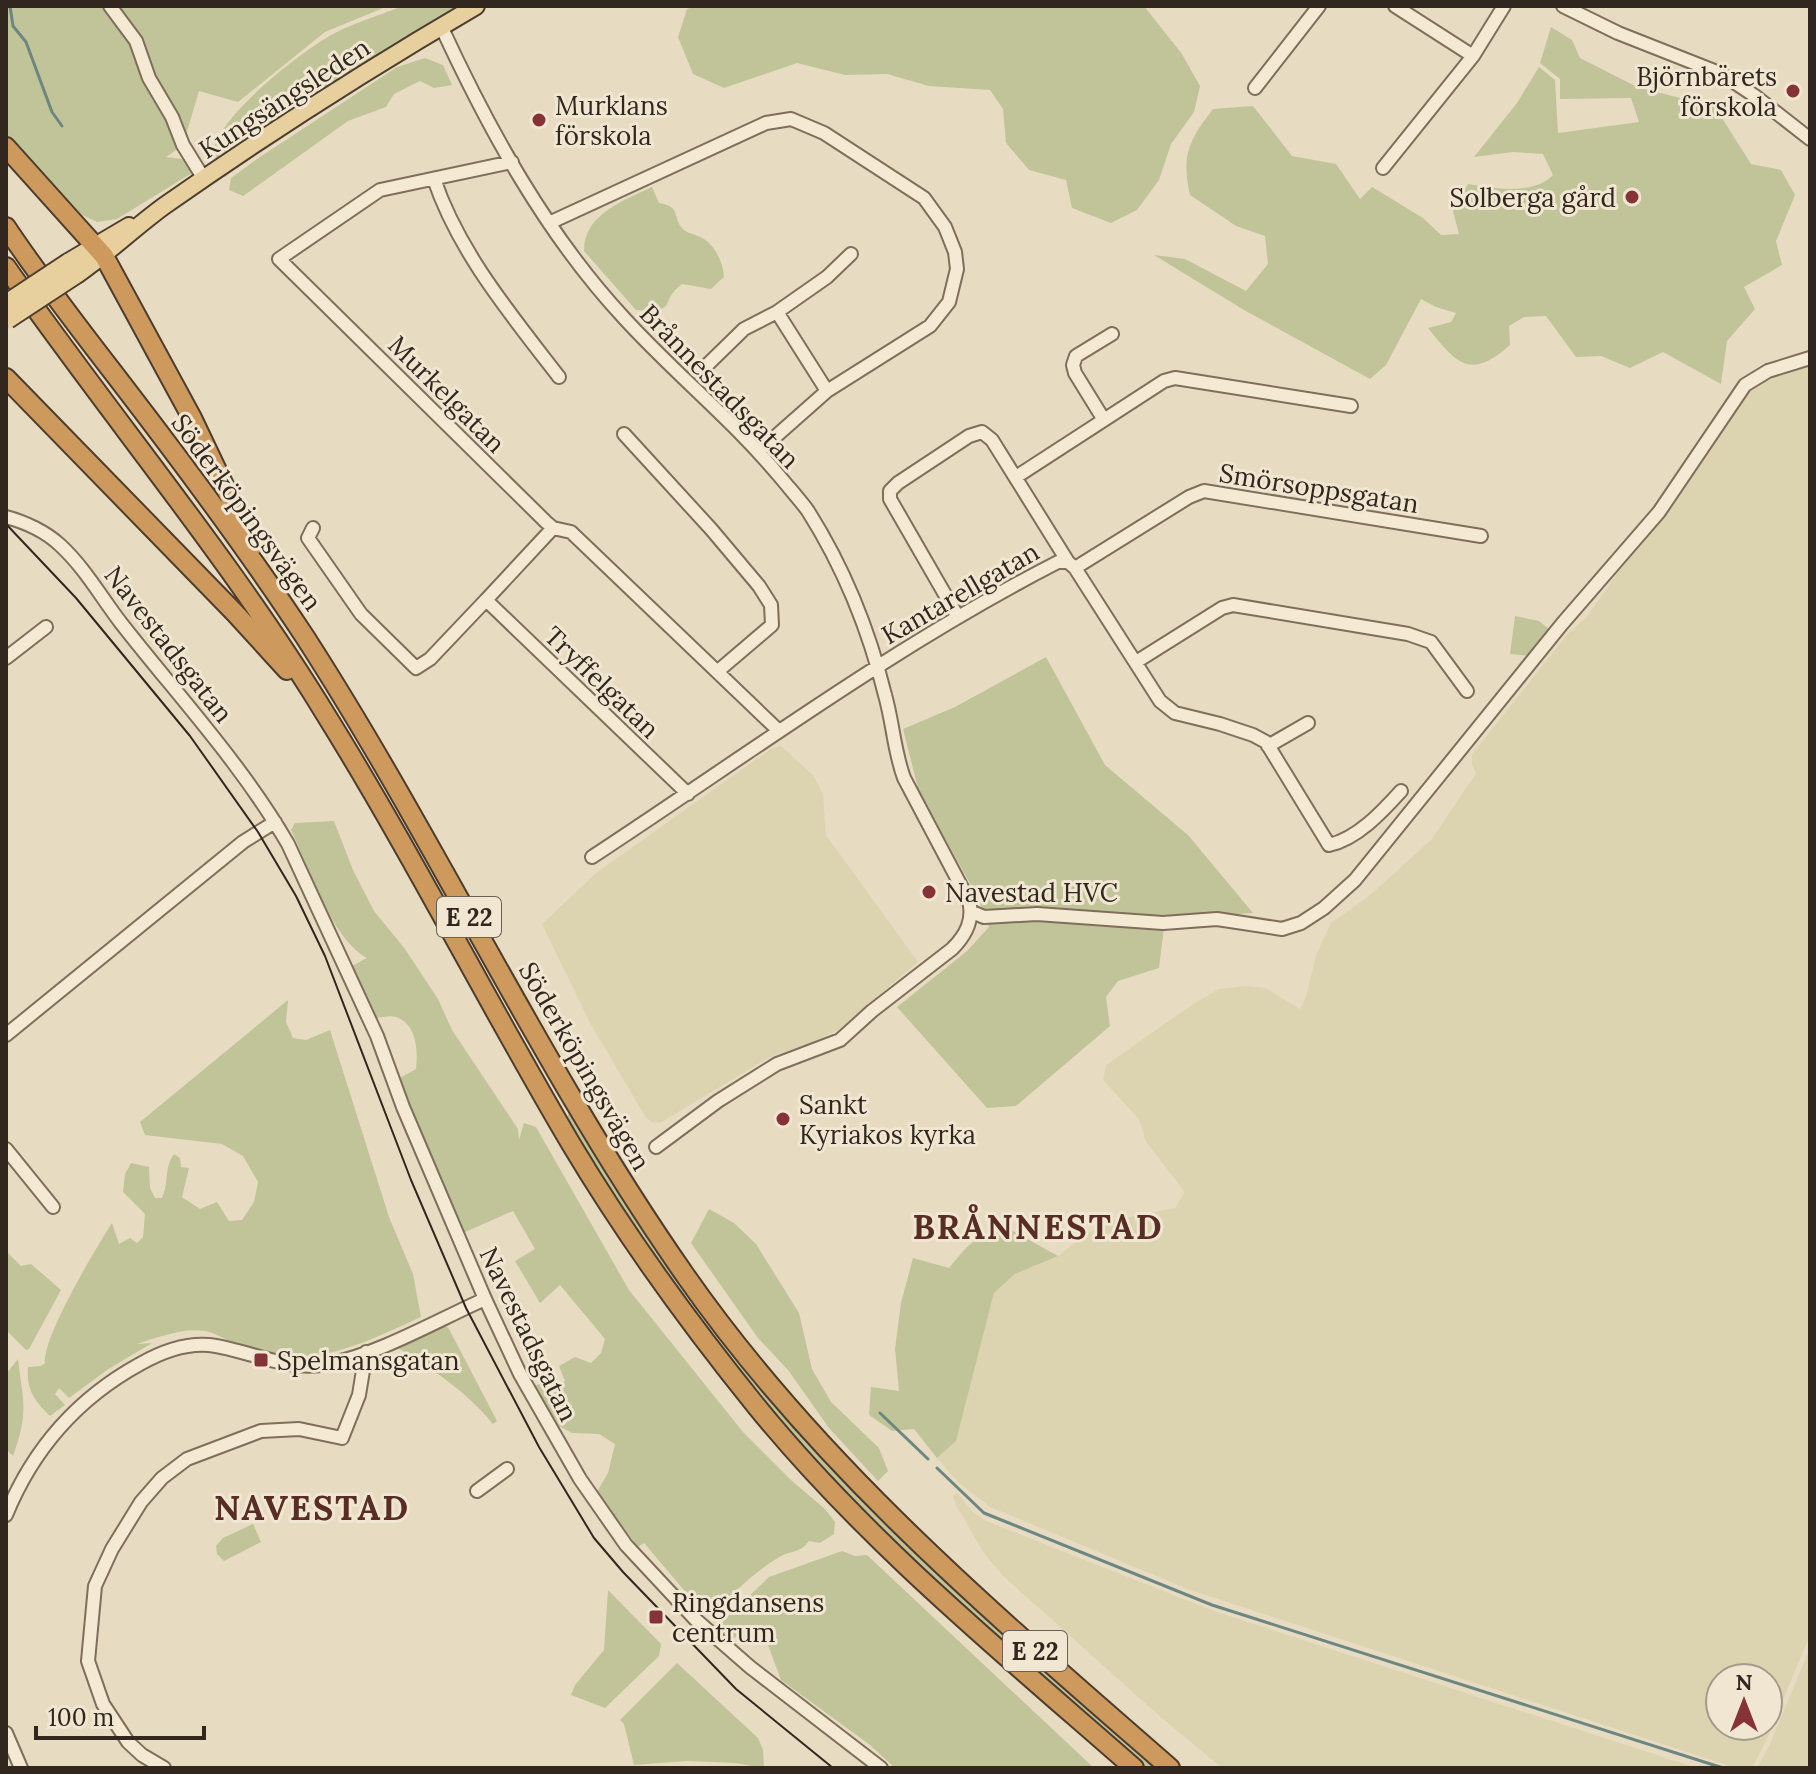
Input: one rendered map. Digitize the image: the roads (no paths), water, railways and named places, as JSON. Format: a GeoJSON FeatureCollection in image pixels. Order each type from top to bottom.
{"type":"FeatureCollection","features":[{"type":"Feature","properties":{"kind":"highway"},"geometry":{"type":"LineString","coordinates":[[6,147],[99,250],[192,418],[271,585]]}},
{"type":"Feature","properties":{"kind":"highway","name":"Söderköpingsvägen"},"geometry":{"type":"LineString","coordinates":[[6,227],[271,585],[361,728],[590,1130],[687,1279],[804,1425],[904,1530],[1004,1623],[1170,1768]]}},
{"type":"Feature","properties":{"kind":"highway","name":"Söderköpingsvägen"},"geometry":{"type":"LineString","coordinates":[[6,267],[232,571],[327,715],[571,1145],[697,1330],[761,1412],[877,1536],[982,1636],[1134,1768]]}},
{"type":"Feature","properties":{"kind":"highway"},"geometry":{"type":"LineString","coordinates":[[6,378],[235,613],[327,715]]}},
{"type":"Feature","properties":{"kind":"main road","name":"Kungsängsleden"},"geometry":{"type":"LineString","coordinates":[[7,315],[330,95],[476,6]]}},
{"type":"Feature","properties":{"kind":"street"},"geometry":{"type":"LineString","coordinates":[[110,6],[136,41],[149,78],[204,179]]}},
{"type":"Feature","properties":{"kind":"street"},"geometry":{"type":"LineString","coordinates":[[1255,88],[1319,6]]}},
{"type":"Feature","properties":{"kind":"street"},"geometry":{"type":"LineString","coordinates":[[1395,6],[1473,56]]}},
{"type":"Feature","properties":{"kind":"street"},"geometry":{"type":"LineString","coordinates":[[1383,168],[1473,56],[1504,6]]}},
{"type":"Feature","properties":{"kind":"street"},"geometry":{"type":"LineString","coordinates":[[1563,6],[1578,9],[1722,74],[1810,139]]}},
{"type":"Feature","properties":{"kind":"street","name":"Brånnestadsgatan"},"geometry":{"type":"LineString","coordinates":[[441,26],[470,88],[512,162],[549,223],[589,279],[657,353],[737,427],[807,509],[858,605],[885,694],[900,768],[972,912]]}},
{"type":"Feature","properties":{"kind":"street"},"geometry":{"type":"LineString","coordinates":[[549,223],[766,123],[791,119],[824,133],[924,198],[945,227],[955,252],[957,269],[949,302],[930,326],[827,391],[758,452]]}},
{"type":"Feature","properties":{"kind":"street","name":"Murkelgatan"},"geometry":{"type":"LineString","coordinates":[[512,162],[380,190],[279,259],[553,528],[571,532],[779,731]]}},
{"type":"Feature","properties":{"kind":"street"},"geometry":{"type":"LineString","coordinates":[[434,179],[445,210],[476,263],[559,377]]}},
{"type":"Feature","properties":{"kind":"street"},"geometry":{"type":"LineString","coordinates":[[702,370],[744,329],[777,312],[827,277],[851,254]]}},
{"type":"Feature","properties":{"kind":"street"},"geometry":{"type":"LineString","coordinates":[[777,312],[827,391]]}},
{"type":"Feature","properties":{"kind":"street"},"geometry":{"type":"LineString","coordinates":[[1104,420],[1073,365],[1076,356],[1112,334]]}},
{"type":"Feature","properties":{"kind":"street"},"geometry":{"type":"LineString","coordinates":[[656,1147],[718,1101],[777,1064],[840,1040],[952,949],[962,939],[972,912],[984,917],[1037,914],[1163,923],[1217,919],[1282,929],[1301,923],[1324,908],[1355,880],[1562,624],[1659,512],[1745,385],[1768,371],[1810,358]]}},
{"type":"Feature","properties":{"kind":"street"},"geometry":{"type":"LineString","coordinates":[[1016,477],[1164,381],[1175,378],[1351,406]]}},
{"type":"Feature","properties":{"kind":"street","name":"Kantarellgatan"},"geometry":{"type":"LineString","coordinates":[[958,617],[890,499],[890,491],[969,436],[982,432],[992,440],[1160,701],[1175,713],[1253,735],[1268,746]]}},
{"type":"Feature","properties":{"kind":"street"},"geometry":{"type":"LineString","coordinates":[[624,434],[711,529],[771,605],[772,625],[718,671]]}},
{"type":"Feature","properties":{"kind":"street","name":"Smörsoppsgatan"},"geometry":{"type":"LineString","coordinates":[[1072,565],[1204,491],[1481,536]]}},
{"type":"Feature","properties":{"kind":"street","name":"Navestadsgatan"},"geometry":{"type":"LineString","coordinates":[[6,517],[37,529],[79,564],[120,622],[251,784],[275,822],[377,1036],[440,1195],[520,1374],[604,1517],[678,1603],[714,1637],[881,1768]]}},
{"type":"Feature","properties":{"kind":"street"},"geometry":{"type":"LineString","coordinates":[[313,528],[308,538],[315,552],[346,589],[361,614],[416,668],[430,659],[553,528]]}},
{"type":"Feature","properties":{"kind":"street","name":"Kantarellgatan"},"geometry":{"type":"LineString","coordinates":[[876,667],[1058,562],[1072,565]]}},
{"type":"Feature","properties":{"kind":"street","name":"Tryffelgatan"},"geometry":{"type":"LineString","coordinates":[[486,600],[688,794]]}},
{"type":"Feature","properties":{"kind":"street"},"geometry":{"type":"LineString","coordinates":[[1136,662],[1222,608],[1233,605],[1408,634],[1431,642],[1467,691]]}},
{"type":"Feature","properties":{"kind":"street"},"geometry":{"type":"LineString","coordinates":[[6,658],[46,627]]}},
{"type":"Feature","properties":{"kind":"street"},"geometry":{"type":"LineString","coordinates":[[592,857],[876,667]]}},
{"type":"Feature","properties":{"kind":"street"},"geometry":{"type":"LineString","coordinates":[[1308,723],[1268,746],[1329,845],[1344,842],[1401,791]]}},
{"type":"Feature","properties":{"kind":"street"},"geometry":{"type":"LineString","coordinates":[[6,1035],[243,842],[275,822]]}},
{"type":"Feature","properties":{"kind":"street"},"geometry":{"type":"LineString","coordinates":[[6,1149],[53,1207]]}},
{"type":"Feature","properties":{"kind":"street"},"geometry":{"type":"LineString","coordinates":[[6,1515],[38,1455],[73,1412],[122,1373],[155,1355],[194,1344],[214,1346],[276,1363],[302,1366],[328,1364],[366,1352],[485,1299]]}},
{"type":"Feature","properties":{"kind":"street"},"geometry":{"type":"LineString","coordinates":[[164,1768],[128,1742],[97,1691],[88,1661],[93,1599],[101,1570],[141,1502],[162,1478],[187,1459],[261,1431],[299,1429],[342,1438],[359,1395],[366,1352]]}},
{"type":"Feature","properties":{"kind":"street"},"geometry":{"type":"LineString","coordinates":[[477,1491],[507,1469]]}},
{"type":"Feature","properties":{"kind":"street"},"geometry":{"type":"LineString","coordinates":[[6,1733],[21,1768]]}},
{"type":"Feature","properties":{"kind":"waterway"},"geometry":{"type":"LineString","coordinates":[[10,6],[13,26],[26,42],[52,112],[62,126]]}},
{"type":"Feature","properties":{"kind":"waterway"},"geometry":{"type":"LineString","coordinates":[[880,1413],[928,1459]]}},
{"type":"Feature","properties":{"kind":"waterway"},"geometry":{"type":"LineString","coordinates":[[937,1468],[984,1513],[1212,1605],[1723,1768]]}},
{"type":"Feature","properties":{"kind":"tram line"},"geometry":{"type":"LineString","coordinates":[[6,524],[76,598],[190,736],[258,832],[296,896],[325,956],[411,1180],[466,1308],[539,1447],[594,1538],[736,1689],[833,1768]]}},
{"type":"Feature","properties":{"kind":"place","name":"Björnbärets förskola"},"geometry":{"type":"Point","coordinates":[1793,91]}},
{"type":"Feature","properties":{"kind":"place","name":"Murklans förskola"},"geometry":{"type":"Point","coordinates":[539,120]}},
{"type":"Feature","properties":{"kind":"place","name":"Solberga gård"},"geometry":{"type":"Point","coordinates":[1632,197]}},
{"type":"Feature","properties":{"kind":"place","name":"Navestad HVC"},"geometry":{"type":"Point","coordinates":[929,892]}},
{"type":"Feature","properties":{"kind":"place","name":"Sankt Kyriakos kyrka"},"geometry":{"type":"Point","coordinates":[783,1119]}},
{"type":"Feature","properties":{"kind":"place","name":"Spelmansgatan"},"geometry":{"type":"Point","coordinates":[261,1360]}},
{"type":"Feature","properties":{"kind":"place","name":"Ringdansens centrum"},"geometry":{"type":"Point","coordinates":[656,1617]}},
{"type":"Feature","properties":{"kind":"district","name":"BRÅNNESTAD"},"geometry":{"type":"Point","coordinates":[1038,1226]}},
{"type":"Feature","properties":{"kind":"district","name":"NAVESTAD"},"geometry":{"type":"Point","coordinates":[312,1507]}}]}
